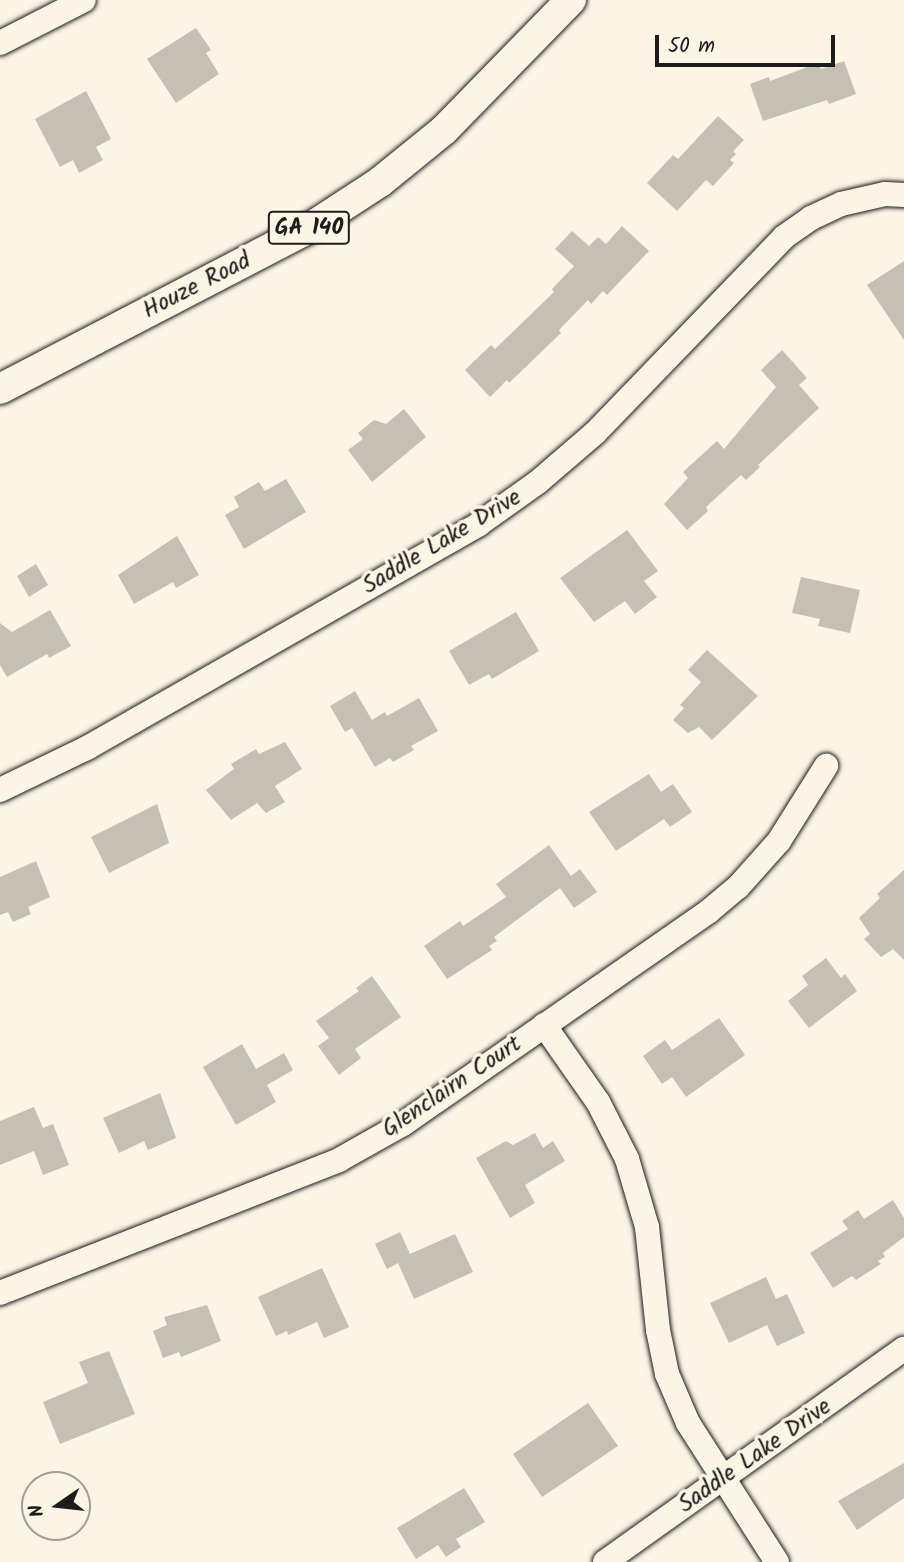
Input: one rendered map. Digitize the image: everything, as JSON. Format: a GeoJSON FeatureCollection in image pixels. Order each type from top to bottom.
{"type":"FeatureCollection","features":[{"type":"Feature","properties":{"kind":"main road","name":"Houze Road"},"geometry":{"type":"LineString","coordinates":[[0,389],[308,229],[380,182],[444,130],[571,0]]}},
{"type":"Feature","properties":{"kind":"street"},"geometry":{"type":"LineString","coordinates":[[0,43],[84,0]]}},
{"type":"Feature","properties":{"kind":"street","name":"Saddle Lake Drive"},"geometry":{"type":"LineString","coordinates":[[0,790],[87,748],[479,524],[538,482],[595,433],[784,237],[811,218],[841,204],[885,194],[904,195]]}},
{"type":"Feature","properties":{"kind":"street","name":"Glenclairn Court"},"geometry":{"type":"LineString","coordinates":[[0,1293],[339,1160],[402,1124],[708,912],[738,887],[779,841],[826,766]]}},
{"type":"Feature","properties":{"kind":"street"},"geometry":{"type":"LineString","coordinates":[[544,1025],[598,1102],[627,1159],[648,1227],[658,1331],[667,1374],[688,1423],[777,1562]]}},
{"type":"Feature","properties":{"kind":"street","name":"Saddle Lake Drive"},"geometry":{"type":"LineString","coordinates":[[605,1562],[904,1349]]}},
{"type":"Feature","properties":{"kind":"building"},"geometry":{"type":"Polygon","coordinates":[[[196,28],[211,50],[206,53],[219,74],[176,103],[147,59],[196,28]]]}},
{"type":"Feature","properties":{"kind":"building"},"geometry":{"type":"Polygon","coordinates":[[[844,61],[856,94],[829,104],[827,100],[763,121],[750,84],[769,77],[770,81],[818,63],[821,69],[844,61]]]}},
{"type":"Feature","properties":{"kind":"building"},"geometry":{"type":"Polygon","coordinates":[[[86,91],[111,139],[96,147],[103,160],[79,173],[73,160],[60,167],[35,119],[86,91]]]}},
{"type":"Feature","properties":{"kind":"building"},"geometry":{"type":"Polygon","coordinates":[[[718,116],[744,140],[733,151],[736,154],[730,160],[734,163],[713,186],[706,180],[677,211],[647,183],[673,155],[678,159],[718,116]]]}},
{"type":"Feature","properties":{"kind":"building"},"geometry":{"type":"Polygon","coordinates":[[[622,226],[649,251],[607,295],[603,291],[591,304],[588,300],[559,330],[561,333],[509,383],[507,380],[490,397],[465,370],[491,345],[495,349],[554,292],[552,289],[574,266],[555,249],[572,231],[589,246],[598,237],[606,244],[622,226]]]}},
{"type":"Feature","properties":{"kind":"building"},"geometry":{"type":"Polygon","coordinates":[[[904,261],[904,340],[867,285],[904,261]]]}},
{"type":"Feature","properties":{"kind":"building"},"geometry":{"type":"Polygon","coordinates":[[[782,350],[807,378],[799,385],[819,408],[758,465],[760,467],[746,480],[741,475],[706,507],[708,511],[687,530],[664,504],[688,478],[683,472],[717,441],[724,449],[776,387],[761,370],[782,350]]]}},
{"type":"Feature","properties":{"kind":"building"},"geometry":{"type":"Polygon","coordinates":[[[404,409],[426,437],[372,482],[348,450],[363,439],[358,433],[374,420],[386,424],[404,409]]]}},
{"type":"Feature","properties":{"kind":"building"},"geometry":{"type":"Polygon","coordinates":[[[286,479],[306,512],[244,549],[225,515],[239,507],[234,497],[259,482],[265,491],[286,479]]]}},
{"type":"Feature","properties":{"kind":"building"},"geometry":{"type":"Polygon","coordinates":[[[627,530],[658,571],[644,581],[657,597],[635,614],[625,601],[594,622],[560,578],[627,530]]]}},
{"type":"Feature","properties":{"kind":"building"},"geometry":{"type":"Polygon","coordinates":[[[177,536],[199,575],[176,588],[173,582],[134,604],[118,575],[177,536]]]}},
{"type":"Feature","properties":{"kind":"building"},"geometry":{"type":"Polygon","coordinates":[[[36,564],[48,585],[29,597],[17,576],[36,564]]]}},
{"type":"Feature","properties":{"kind":"building"},"geometry":{"type":"Polygon","coordinates":[[[801,577],[860,590],[850,633],[818,626],[820,619],[792,613],[801,577]]]}},
{"type":"Feature","properties":{"kind":"building"},"geometry":{"type":"Polygon","coordinates":[[[50,610],[71,646],[49,658],[47,654],[7,677],[0,665],[0,623],[12,632],[50,610]]]}},
{"type":"Feature","properties":{"kind":"building"},"geometry":{"type":"Polygon","coordinates":[[[516,612],[539,651],[492,679],[489,674],[469,685],[449,651],[516,612]]]}},
{"type":"Feature","properties":{"kind":"building"},"geometry":{"type":"Polygon","coordinates":[[[707,650],[758,696],[712,740],[699,727],[688,733],[673,720],[684,708],[680,705],[701,682],[688,670],[707,650]]]}},
{"type":"Feature","properties":{"kind":"building"},"geometry":{"type":"Polygon","coordinates":[[[355,691],[372,720],[385,712],[387,716],[419,698],[438,731],[411,746],[414,750],[393,762],[390,758],[375,767],[352,728],[345,732],[330,706],[355,691]]]}},
{"type":"Feature","properties":{"kind":"building"},"geometry":{"type":"Polygon","coordinates":[[[285,742],[302,769],[275,786],[285,802],[266,813],[257,803],[231,820],[206,790],[234,769],[231,764],[256,749],[259,754],[285,742]]]}},
{"type":"Feature","properties":{"kind":"building"},"geometry":{"type":"Polygon","coordinates":[[[649,774],[661,792],[673,784],[692,812],[670,827],[664,819],[616,851],[589,812],[649,774]]]}},
{"type":"Feature","properties":{"kind":"building"},"geometry":{"type":"Polygon","coordinates":[[[157,804],[169,843],[109,873],[91,837],[157,804]]]}},
{"type":"Feature","properties":{"kind":"building"},"geometry":{"type":"Polygon","coordinates":[[[549,845],[571,876],[580,869],[597,892],[574,908],[560,888],[494,937],[497,941],[489,946],[492,950],[447,979],[424,946],[460,921],[463,926],[506,897],[496,884],[549,845]]]}},
{"type":"Feature","properties":{"kind":"building"},"geometry":{"type":"Polygon","coordinates":[[[36,861],[50,897],[28,907],[31,914],[13,922],[8,912],[0,915],[0,877],[36,861]]]}},
{"type":"Feature","properties":{"kind":"building"},"geometry":{"type":"Polygon","coordinates":[[[904,870],[904,960],[893,949],[881,957],[864,939],[870,934],[859,918],[880,898],[877,894],[904,870]]]}},
{"type":"Feature","properties":{"kind":"building"},"geometry":{"type":"Polygon","coordinates":[[[826,958],[841,978],[845,974],[857,991],[809,1028],[788,1001],[808,985],[802,976],[826,958]]]}},
{"type":"Feature","properties":{"kind":"building"},"geometry":{"type":"Polygon","coordinates":[[[372,976],[401,1017],[355,1049],[361,1058],[339,1075],[318,1046],[329,1038],[316,1021],[359,991],[356,988],[372,976]]]}},
{"type":"Feature","properties":{"kind":"building"},"geometry":{"type":"Polygon","coordinates":[[[719,1018],[745,1055],[686,1097],[672,1077],[662,1084],[643,1056],[665,1040],[672,1050],[719,1018]]]}},
{"type":"Feature","properties":{"kind":"building"},"geometry":{"type":"Polygon","coordinates":[[[242,1044],[256,1069],[284,1053],[293,1070],[267,1085],[276,1102],[236,1125],[203,1067],[242,1044]]]}},
{"type":"Feature","properties":{"kind":"building"},"geometry":{"type":"Polygon","coordinates":[[[160,1093],[176,1138],[148,1150],[144,1141],[119,1153],[103,1118],[160,1093]]]}},
{"type":"Feature","properties":{"kind":"building"},"geometry":{"type":"Polygon","coordinates":[[[34,1107],[43,1128],[53,1124],[69,1165],[43,1175],[34,1151],[0,1165],[0,1121],[34,1107]]]}},
{"type":"Feature","properties":{"kind":"building"},"geometry":{"type":"Polygon","coordinates":[[[535,1133],[543,1148],[553,1141],[565,1161],[525,1185],[535,1203],[510,1218],[476,1158],[506,1141],[513,1145],[535,1133]]]}},
{"type":"Feature","properties":{"kind":"building"},"geometry":{"type":"Polygon","coordinates":[[[893,1200],[904,1218],[904,1237],[883,1253],[885,1257],[878,1261],[881,1264],[856,1280],[852,1276],[833,1288],[810,1253],[848,1229],[842,1221],[858,1210],[864,1219],[893,1200]]]}},
{"type":"Feature","properties":{"kind":"building"},"geometry":{"type":"Polygon","coordinates":[[[400,1232],[410,1254],[455,1234],[473,1272],[414,1299],[398,1263],[387,1269],[375,1244],[400,1232]]]}},
{"type":"Feature","properties":{"kind":"building"},"geometry":{"type":"Polygon","coordinates":[[[322,1268],[349,1327],[324,1338],[317,1322],[288,1335],[287,1331],[276,1336],[258,1297],[322,1268]]]}},
{"type":"Feature","properties":{"kind":"building"},"geometry":{"type":"Polygon","coordinates":[[[766,1277],[776,1299],[787,1294],[805,1333],[777,1346],[767,1325],[729,1343],[710,1303],[766,1277]]]}},
{"type":"Feature","properties":{"kind":"building"},"geometry":{"type":"Polygon","coordinates":[[[207,1305],[221,1341],[181,1357],[179,1352],[163,1358],[153,1331],[167,1325],[164,1317],[207,1305]]]}},
{"type":"Feature","properties":{"kind":"building"},"geometry":{"type":"Polygon","coordinates":[[[109,1351],[135,1414],[60,1444],[43,1402],[88,1383],[79,1362],[109,1351]]]}},
{"type":"Feature","properties":{"kind":"building"},"geometry":{"type":"Polygon","coordinates":[[[588,1403],[618,1446],[542,1497],[513,1454],[588,1403]]]}},
{"type":"Feature","properties":{"kind":"building"},"geometry":{"type":"Polygon","coordinates":[[[904,1463],[904,1498],[857,1530],[838,1501],[904,1463]]]}},
{"type":"Feature","properties":{"kind":"building"},"geometry":{"type":"Polygon","coordinates":[[[464,1488],[485,1522],[456,1539],[461,1547],[446,1557],[438,1545],[416,1559],[397,1528],[464,1488]]]}}]}
